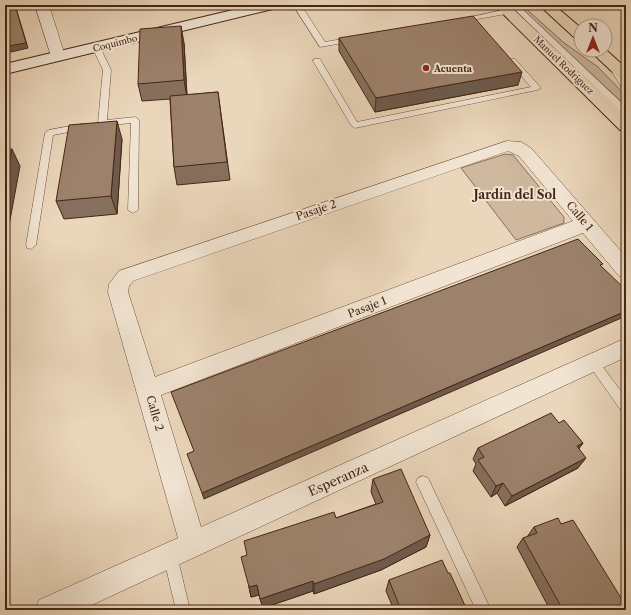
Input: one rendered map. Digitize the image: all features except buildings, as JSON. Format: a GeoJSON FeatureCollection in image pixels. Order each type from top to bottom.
{"type":"FeatureCollection","features":[{"type":"Feature","properties":{"kind":"main road"},"geometry":{"type":"LineString","coordinates":[[546,5],[573,29]]}},
{"type":"Feature","properties":{"kind":"main road","name":"Manuel Rodríguez"},"geometry":{"type":"LineString","coordinates":[[508,7],[626,126]]}},
{"type":"Feature","properties":{"kind":"main road"},"geometry":{"type":"LineString","coordinates":[[606,58],[626,76]]}},
{"type":"Feature","properties":{"kind":"street"},"geometry":{"type":"LineString","coordinates":[[42,5],[58,56]]}},
{"type":"Feature","properties":{"kind":"street","name":"Coquimbo"},"geometry":{"type":"LineString","coordinates":[[5,69],[254,7],[272,5]]}},
{"type":"Feature","properties":{"kind":"street","name":"Pasaje 2"},"geometry":{"type":"LineString","coordinates":[[120,281],[130,274],[504,146],[515,146]]}},
{"type":"Feature","properties":{"kind":"street","name":"Calle 1"},"geometry":{"type":"LineString","coordinates":[[515,146],[525,152],[626,272]]}},
{"type":"Feature","properties":{"kind":"street","name":"Pasaje 1"},"geometry":{"type":"LineString","coordinates":[[148,390],[586,224]]}},
{"type":"Feature","properties":{"kind":"street","name":"Calle 2"},"geometry":{"type":"LineString","coordinates":[[120,281],[118,292],[148,390],[181,550]]}},
{"type":"Feature","properties":{"kind":"street","name":"Esperanza"},"geometry":{"type":"LineString","coordinates":[[50,610],[626,347]]}},
{"type":"Feature","properties":{"kind":"lane"},"geometry":{"type":"LineString","coordinates":[[297,5],[323,45],[359,39]]}},
{"type":"Feature","properties":{"kind":"lane"},"geometry":{"type":"LineString","coordinates":[[450,22],[474,21],[508,7],[626,112]]}},
{"type":"Feature","properties":{"kind":"lane"},"geometry":{"type":"LineString","coordinates":[[96,47],[107,70],[102,123]]}},
{"type":"Feature","properties":{"kind":"lane"},"geometry":{"type":"LineString","coordinates":[[317,61],[354,125],[537,88],[504,53]]}},
{"type":"Feature","properties":{"kind":"lane"},"geometry":{"type":"LineString","coordinates":[[611,63],[626,88]]}},
{"type":"Feature","properties":{"kind":"lane"},"geometry":{"type":"LineString","coordinates":[[31,245],[49,132],[102,123],[135,120],[133,210]]}},
{"type":"Feature","properties":{"kind":"lane"},"geometry":{"type":"LineString","coordinates":[[593,362],[626,408]]}},
{"type":"Feature","properties":{"kind":"lane"},"geometry":{"type":"LineString","coordinates":[[423,482],[484,610]]}},
{"type":"Feature","properties":{"kind":"lane"},"geometry":{"type":"LineString","coordinates":[[181,550],[183,610]]}},
{"type":"Feature","properties":{"kind":"shaded area"},"geometry":{"type":"Polygon","coordinates":[[[518,5],[522,5],[573,49],[573,56],[518,5]]]}},
{"type":"Feature","properties":{"kind":"shaded area"},"geometry":{"type":"Polygon","coordinates":[[[575,58],[585,58],[598,67],[626,96],[626,106],[575,58]]]}},
{"type":"Feature","properties":{"kind":"shaded area"},"geometry":{"type":"Polygon","coordinates":[[[505,154],[513,155],[564,217],[564,223],[516,240],[461,168],[505,154]]]}},
{"type":"Feature","properties":{"kind":"place","name":"Acuenta"},"geometry":{"type":"Point","coordinates":[426,68]}},
{"type":"Feature","properties":{"kind":"district","name":"Jardín del Sol"},"geometry":{"type":"Point","coordinates":[515,194]}}]}
